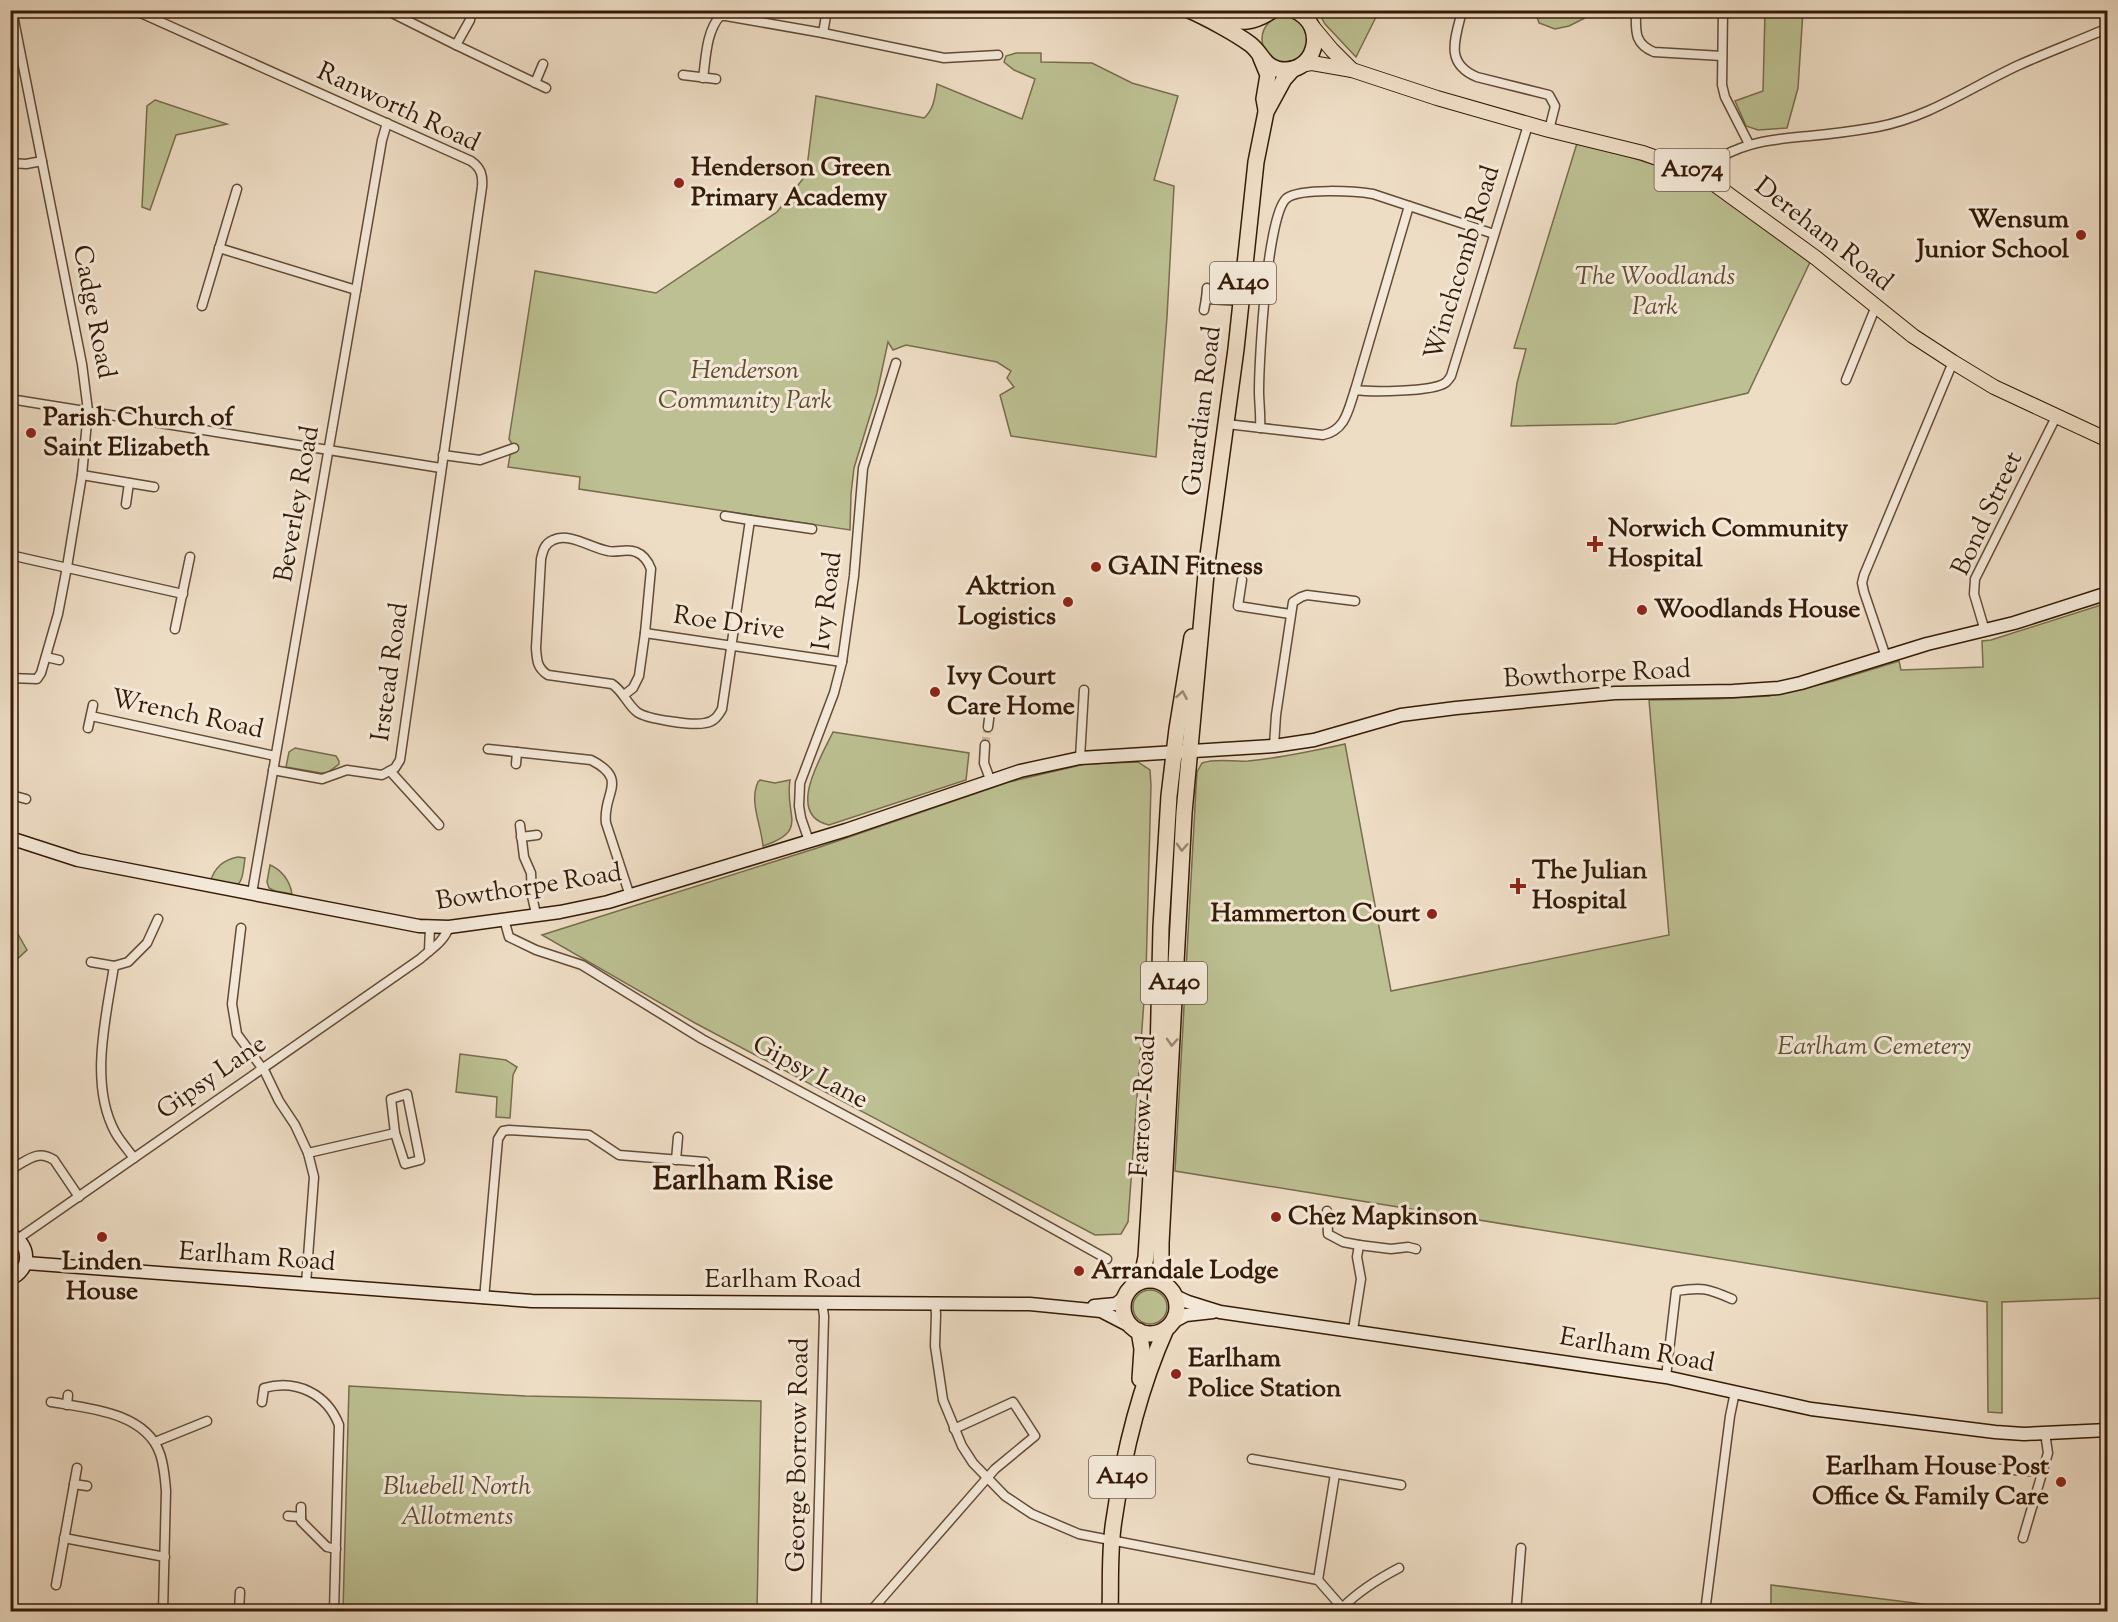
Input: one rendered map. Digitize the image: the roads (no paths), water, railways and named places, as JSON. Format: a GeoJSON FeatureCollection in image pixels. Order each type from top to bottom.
{"type":"FeatureCollection","features":[{"type":"Feature","properties":{"kind":"highway","name":"Dereham Road"},"geometry":{"type":"LineString","coordinates":[[1194,13],[1241,22],[1252,21],[1270,13]]}},
{"type":"Feature","properties":{"kind":"highway","name":"Dereham Road"},"geometry":{"type":"LineString","coordinates":[[1194,13],[1248,43],[1268,65],[1277,69],[1298,67],[1312,53],[1315,34],[1304,16]]}},
{"type":"Feature","properties":{"kind":"highway","name":"Dereham Road"},"geometry":{"type":"LineString","coordinates":[[1258,54],[1254,38],[1256,28],[1270,13]]}},
{"type":"Feature","properties":{"kind":"highway","name":"Guardian Road"},"geometry":{"type":"LineString","coordinates":[[1258,54],[1268,75],[1264,99],[1266,112]]}},
{"type":"Feature","properties":{"kind":"highway","name":"Guardian Road"},"geometry":{"type":"LineString","coordinates":[[1190,751],[1207,572],[1242,301],[1252,187],[1266,112],[1284,79],[1298,67]]}},
{"type":"Feature","properties":{"kind":"highway","name":"Guardian Road"},"geometry":{"type":"LineString","coordinates":[[1174,753],[1194,628],[1207,572]]}},
{"type":"Feature","properties":{"kind":"highway","name":"Farrow Road"},"geometry":{"type":"LineString","coordinates":[[1165,1284],[1161,1266],[1161,1243],[1184,813],[1190,751]]}},
{"type":"Feature","properties":{"kind":"highway","name":"Farrow Road"},"geometry":{"type":"LineString","coordinates":[[1142,1281],[1149,1221],[1158,1056],[1161,927],[1169,795],[1174,753]]}},
{"type":"Feature","properties":{"kind":"highway"},"geometry":{"type":"LineString","coordinates":[[1126,1296],[1131,1288],[1142,1281],[1157,1281],[1165,1284],[1175,1296]]}},
{"type":"Feature","properties":{"kind":"highway","name":"A140"},"geometry":{"type":"LineString","coordinates":[[1126,1296],[1123,1307],[1126,1318],[1135,1329],[1142,1349],[1137,1414]]}},
{"type":"Feature","properties":{"kind":"highway","name":"A140"},"geometry":{"type":"LineString","coordinates":[[1110,1611],[1112,1541],[1121,1480],[1147,1375],[1176,1312],[1175,1296]]}},
{"type":"Feature","properties":{"kind":"highway"},"geometry":{"type":"LineString","coordinates":[[1135,1329],[1148,1334],[1157,1333],[1169,1326]]}},
{"type":"Feature","properties":{"kind":"main road","name":"Dereham Road"},"geometry":{"type":"LineString","coordinates":[[1304,16],[1332,50],[1352,69]]}},
{"type":"Feature","properties":{"kind":"main road","name":"Dereham Road"},"geometry":{"type":"LineString","coordinates":[[1298,67],[1312,63],[1352,69],[1437,98],[1549,130],[1643,153],[1699,173],[1816,258],[1913,336],[1994,387],[2108,441]]}},
{"type":"Feature","properties":{"kind":"main road","name":"Bowthorpe Road"},"geometry":{"type":"LineString","coordinates":[[10,838],[78,860],[430,927],[449,927],[584,908],[630,896],[809,841],[1029,769],[1080,758],[1274,746],[1314,740],[1401,715],[1426,711],[1589,695],[1779,688],[1927,644],[2014,624],[2108,593]]}},
{"type":"Feature","properties":{"kind":"main road"},"geometry":{"type":"LineString","coordinates":[[10,1279],[19,1274],[26,1263],[25,1246],[15,1236]]}},
{"type":"Feature","properties":{"kind":"main road","name":"Earlham Road"},"geometry":{"type":"LineString","coordinates":[[26,1263],[532,1302],[935,1303],[1081,1307],[1101,1311],[1135,1329]]}},
{"type":"Feature","properties":{"kind":"main road","name":"Earlham Road"},"geometry":{"type":"LineString","coordinates":[[1081,1307],[1116,1304],[1126,1296]]}},
{"type":"Feature","properties":{"kind":"main road","name":"Earlham Road"},"geometry":{"type":"LineString","coordinates":[[1175,1296],[1220,1312],[1666,1377],[1811,1409],[1995,1432],[2046,1433],[2108,1430]]}},
{"type":"Feature","properties":{"kind":"main road","name":"Earlham Road"},"geometry":{"type":"LineString","coordinates":[[1169,1326],[1186,1315],[1220,1312]]}},
{"type":"Feature","properties":{"kind":"street","name":"Cadge Road"},"geometry":{"type":"LineString","coordinates":[[10,678],[37,679],[46,657],[68,567],[82,475],[88,411],[84,374],[12,10]]}},
{"type":"Feature","properties":{"kind":"street","name":"Ranworth Road"},"geometry":{"type":"LineString","coordinates":[[134,10],[478,166],[482,173],[482,187],[443,455]]}},
{"type":"Feature","properties":{"kind":"street"},"geometry":{"type":"LineString","coordinates":[[386,10],[546,88]]}},
{"type":"Feature","properties":{"kind":"street"},"geometry":{"type":"LineString","coordinates":[[456,45],[470,20],[472,10]]}},
{"type":"Feature","properties":{"kind":"street"},"geometry":{"type":"LineString","coordinates":[[823,33],[827,10]]}},
{"type":"Feature","properties":{"kind":"street"},"geometry":{"type":"LineString","coordinates":[[1636,10],[1636,32],[1644,48],[1654,52],[1722,56]]}},
{"type":"Feature","properties":{"kind":"street"},"geometry":{"type":"LineString","coordinates":[[1723,10],[1722,85],[1725,97],[1749,144]]}},
{"type":"Feature","properties":{"kind":"street"},"geometry":{"type":"LineString","coordinates":[[1461,15],[1454,46],[1458,63],[1468,73],[1478,77],[1549,95],[1555,106],[1549,130]]}},
{"type":"Feature","properties":{"kind":"street"},"geometry":{"type":"LineString","coordinates":[[703,78],[710,32],[714,22],[720,16],[823,33],[947,58],[998,55]]}},
{"type":"Feature","properties":{"kind":"street"},"geometry":{"type":"LineString","coordinates":[[1699,173],[1715,160],[1749,144],[1776,138],[1879,127],[1919,116],[1945,105],[2019,65],[2108,28]]}},
{"type":"Feature","properties":{"kind":"street"},"geometry":{"type":"LineString","coordinates":[[535,83],[543,64]]}},
{"type":"Feature","properties":{"kind":"street"},"geometry":{"type":"LineString","coordinates":[[683,75],[716,79]]}},
{"type":"Feature","properties":{"kind":"street","name":"Beverley Road"},"geometry":{"type":"LineString","coordinates":[[252,893],[382,141],[387,123]]}},
{"type":"Feature","properties":{"kind":"street","name":"Winchcomb Road"},"geometry":{"type":"LineString","coordinates":[[1355,390],[1404,390],[1434,387],[1444,384],[1451,376],[1528,124]]}},
{"type":"Feature","properties":{"kind":"street"},"geometry":{"type":"LineString","coordinates":[[10,163],[42,162]]}},
{"type":"Feature","properties":{"kind":"street"},"geometry":{"type":"LineString","coordinates":[[202,306],[237,189]]}},
{"type":"Feature","properties":{"kind":"street","name":"Guardian Road"},"geometry":{"type":"LineString","coordinates":[[1260,428],[1259,390],[1269,257],[1279,211],[1286,199],[1295,193],[1356,191],[1409,206]]}},
{"type":"Feature","properties":{"kind":"street"},"geometry":{"type":"LineString","coordinates":[[1227,424],[1323,435],[1335,433],[1342,425],[1355,390],[1409,206],[1494,234]]}},
{"type":"Feature","properties":{"kind":"street"},"geometry":{"type":"LineString","coordinates":[[219,248],[356,290]]}},
{"type":"Feature","properties":{"kind":"street"},"geometry":{"type":"LineString","coordinates":[[1204,310],[1207,288]]}},
{"type":"Feature","properties":{"kind":"street"},"geometry":{"type":"LineString","coordinates":[[1206,299],[1242,301]]}},
{"type":"Feature","properties":{"kind":"street"},"geometry":{"type":"LineString","coordinates":[[1846,380],[1876,306]]}},
{"type":"Feature","properties":{"kind":"street"},"geometry":{"type":"LineString","coordinates":[[1886,657],[1862,583],[1953,362]]}},
{"type":"Feature","properties":{"kind":"street","name":"Ivy Road"},"geometry":{"type":"LineString","coordinates":[[809,841],[799,806],[800,783],[834,693],[843,662],[854,576],[863,468],[896,363]]}},
{"type":"Feature","properties":{"kind":"street"},"geometry":{"type":"LineString","coordinates":[[10,399],[441,468]]}},
{"type":"Feature","properties":{"kind":"street","name":"Bond Street"},"geometry":{"type":"LineString","coordinates":[[1985,631],[1974,594],[1975,579],[2056,417]]}},
{"type":"Feature","properties":{"kind":"street"},"geometry":{"type":"LineString","coordinates":[[443,455],[480,460],[514,448]]}},
{"type":"Feature","properties":{"kind":"street","name":"Irstead Road"},"geometry":{"type":"LineString","coordinates":[[273,771],[322,778],[347,770],[375,775],[390,771],[398,764],[402,753],[443,455]]}},
{"type":"Feature","properties":{"kind":"street"},"geometry":{"type":"LineString","coordinates":[[82,475],[154,487]]}},
{"type":"Feature","properties":{"kind":"street"},"geometry":{"type":"LineString","coordinates":[[126,504],[129,483]]}},
{"type":"Feature","properties":{"kind":"street"},"geometry":{"type":"LineString","coordinates":[[725,516],[812,529]]}},
{"type":"Feature","properties":{"kind":"street"},"geometry":{"type":"LineString","coordinates":[[624,695],[637,711],[646,716],[698,724],[713,721],[722,709],[750,520]]}},
{"type":"Feature","properties":{"kind":"street","name":"Roe Drive"},"geometry":{"type":"LineString","coordinates":[[564,537],[609,551],[630,550],[645,557],[651,569],[645,633],[639,676],[633,688],[624,695],[612,684],[548,675],[541,670],[537,663],[541,559],[545,545],[554,539],[564,537]]}},
{"type":"Feature","properties":{"kind":"street"},"geometry":{"type":"LineString","coordinates":[[10,555],[183,594]]}},
{"type":"Feature","properties":{"kind":"street"},"geometry":{"type":"LineString","coordinates":[[175,629],[190,557]]}},
{"type":"Feature","properties":{"kind":"street"},"geometry":{"type":"LineString","coordinates":[[1242,580],[1238,606],[1290,614]]}},
{"type":"Feature","properties":{"kind":"street"},"geometry":{"type":"LineString","coordinates":[[1274,746],[1293,603],[1307,595],[1355,601]]}},
{"type":"Feature","properties":{"kind":"street","name":"Roe Drive"},"geometry":{"type":"LineString","coordinates":[[645,633],[843,662]]}},
{"type":"Feature","properties":{"kind":"street"},"geometry":{"type":"LineString","coordinates":[[46,657],[59,660]]}},
{"type":"Feature","properties":{"kind":"street"},"geometry":{"type":"LineString","coordinates":[[1080,758],[1084,690]]}},
{"type":"Feature","properties":{"kind":"street","name":"Wrench Road"},"geometry":{"type":"LineString","coordinates":[[88,728],[93,705]]}},
{"type":"Feature","properties":{"kind":"street"},"geometry":{"type":"LineString","coordinates":[[988,727],[990,711]]}},
{"type":"Feature","properties":{"kind":"street","name":"Wrench Road"},"geometry":{"type":"LineString","coordinates":[[91,716],[275,756]]}},
{"type":"Feature","properties":{"kind":"street"},"geometry":{"type":"LineString","coordinates":[[985,746],[984,763],[991,782]]}},
{"type":"Feature","properties":{"kind":"street"},"geometry":{"type":"LineString","coordinates":[[488,749],[591,760],[606,767],[612,777],[613,788],[605,814],[606,823],[630,896]]}},
{"type":"Feature","properties":{"kind":"street"},"geometry":{"type":"LineString","coordinates":[[516,764],[517,752]]}},
{"type":"Feature","properties":{"kind":"street"},"geometry":{"type":"LineString","coordinates":[[390,771],[439,825]]}},
{"type":"Feature","properties":{"kind":"street"},"geometry":{"type":"LineString","coordinates":[[10,807],[13,794],[26,799]]}},
{"type":"Feature","properties":{"kind":"street"},"geometry":{"type":"LineString","coordinates":[[520,825],[524,857],[531,873],[536,914]]}},
{"type":"Feature","properties":{"kind":"street"},"geometry":{"type":"LineString","coordinates":[[521,837],[537,835]]}},
{"type":"Feature","properties":{"kind":"street"},"geometry":{"type":"LineString","coordinates":[[91,962],[114,966],[128,962],[147,943],[158,919]]}},
{"type":"Feature","properties":{"kind":"street","name":"Gipsy Lane"},"geometry":{"type":"LineString","coordinates":[[504,919],[509,937],[536,950],[582,965],[702,1039],[1107,1260]]}},
{"type":"Feature","properties":{"kind":"street"},"geometry":{"type":"LineString","coordinates":[[429,951],[430,927]]}},
{"type":"Feature","properties":{"kind":"street","name":"Gipsy Lane"},"geometry":{"type":"LineString","coordinates":[[15,1236],[79,1197],[429,951],[445,937],[449,927]]}},
{"type":"Feature","properties":{"kind":"street"},"geometry":{"type":"LineString","coordinates":[[241,928],[232,1004],[237,1034],[263,1068],[308,1153],[314,1178],[306,1284]]}},
{"type":"Feature","properties":{"kind":"street"},"geometry":{"type":"LineString","coordinates":[[114,966],[101,1059],[103,1091],[115,1132],[134,1158]]}},
{"type":"Feature","properties":{"kind":"street"},"geometry":{"type":"LineString","coordinates":[[407,1094],[420,1160],[405,1164],[395,1133],[391,1099],[407,1094]]}},
{"type":"Feature","properties":{"kind":"street"},"geometry":{"type":"LineString","coordinates":[[484,1299],[498,1139],[503,1131],[589,1135],[619,1155],[705,1162]]}},
{"type":"Feature","properties":{"kind":"street"},"geometry":{"type":"LineString","coordinates":[[308,1153],[395,1133]]}},
{"type":"Feature","properties":{"kind":"street"},"geometry":{"type":"LineString","coordinates":[[676,1160],[678,1137]]}},
{"type":"Feature","properties":{"kind":"street"},"geometry":{"type":"LineString","coordinates":[[15,1167],[37,1155],[49,1157],[54,1160],[79,1197]]}},
{"type":"Feature","properties":{"kind":"street"},"geometry":{"type":"LineString","coordinates":[[1328,1211],[1328,1234],[1343,1242],[1391,1250],[1416,1248]]}},
{"type":"Feature","properties":{"kind":"street"},"geometry":{"type":"LineString","coordinates":[[1353,1330],[1361,1280],[1359,1245]]}},
{"type":"Feature","properties":{"kind":"street"},"geometry":{"type":"LineString","coordinates":[[1666,1377],[1676,1291],[1701,1288],[1732,1299]]}},
{"type":"Feature","properties":{"kind":"street","name":"George Borrow Road"},"geometry":{"type":"LineString","coordinates":[[822,1302],[824,1316],[816,1610],[863,1611]]}},
{"type":"Feature","properties":{"kind":"street"},"geometry":{"type":"LineString","coordinates":[[935,1303],[935,1346],[938,1374],[943,1400],[954,1429],[973,1463],[1005,1496],[1032,1514],[1067,1530],[1112,1541],[1318,1580],[1345,1609],[1357,1593],[1399,1568]]}},
{"type":"Feature","properties":{"kind":"street"},"geometry":{"type":"LineString","coordinates":[[262,1402],[264,1388],[271,1386],[308,1389],[335,1414],[339,1425],[334,1611]]}},
{"type":"Feature","properties":{"kind":"street"},"geometry":{"type":"LineString","coordinates":[[1705,1611],[1735,1392]]}},
{"type":"Feature","properties":{"kind":"street"},"geometry":{"type":"LineString","coordinates":[[67,1405],[69,1395]]}},
{"type":"Feature","properties":{"kind":"street"},"geometry":{"type":"LineString","coordinates":[[51,1402],[96,1410],[123,1419],[145,1431],[155,1442],[164,1471],[163,1611]]}},
{"type":"Feature","properties":{"kind":"street"},"geometry":{"type":"LineString","coordinates":[[870,1611],[995,1468],[1035,1436],[1013,1402],[954,1429]]}},
{"type":"Feature","properties":{"kind":"street"},"geometry":{"type":"LineString","coordinates":[[155,1442],[207,1421]]}},
{"type":"Feature","properties":{"kind":"street"},"geometry":{"type":"LineString","coordinates":[[2023,1538],[2048,1453],[2046,1433]]}},
{"type":"Feature","properties":{"kind":"street"},"geometry":{"type":"LineString","coordinates":[[1252,1459],[1401,1485]]}},
{"type":"Feature","properties":{"kind":"street"},"geometry":{"type":"LineString","coordinates":[[56,1585],[77,1468]]}},
{"type":"Feature","properties":{"kind":"street"},"geometry":{"type":"LineString","coordinates":[[2000,1469],[2042,1472]]}},
{"type":"Feature","properties":{"kind":"street"},"geometry":{"type":"LineString","coordinates":[[1318,1580],[1335,1474]]}},
{"type":"Feature","properties":{"kind":"street"},"geometry":{"type":"LineString","coordinates":[[74,1484],[87,1486]]}},
{"type":"Feature","properties":{"kind":"street"},"geometry":{"type":"LineString","coordinates":[[302,1507],[301,1521],[327,1547],[336,1549]]}},
{"type":"Feature","properties":{"kind":"street"},"geometry":{"type":"LineString","coordinates":[[288,1516],[301,1517]]}},
{"type":"Feature","properties":{"kind":"street"},"geometry":{"type":"LineString","coordinates":[[64,1538],[165,1557]]}},
{"type":"Feature","properties":{"kind":"street"},"geometry":{"type":"LineString","coordinates":[[1516,1611],[1521,1548]]}},
{"type":"Feature","properties":{"kind":"street"},"geometry":{"type":"LineString","coordinates":[[239,1611],[240,1592]]}},
{"type":"Feature","properties":{"kind":"tunnel"},"geometry":{"type":"LineString","coordinates":[[985,745],[988,727]]}},
{"type":"Feature","properties":{"kind":"place","name":"Henderson Green Primary Academy"},"geometry":{"type":"Point","coordinates":[679,183]}},
{"type":"Feature","properties":{"kind":"place","name":"Wensum Junior School"},"geometry":{"type":"Point","coordinates":[2081,235]}},
{"type":"Feature","properties":{"kind":"place","name":"Parish Church of Saint Elizabeth"},"geometry":{"type":"Point","coordinates":[31,433]}},
{"type":"Feature","properties":{"kind":"place","name":"Norwich Community Hospital"},"geometry":{"type":"Point","coordinates":[1595,544]}},
{"type":"Feature","properties":{"kind":"place","name":"GAIN Fitness"},"geometry":{"type":"Point","coordinates":[1096,567]}},
{"type":"Feature","properties":{"kind":"place","name":"Aktrion Logistics"},"geometry":{"type":"Point","coordinates":[1068,602]}},
{"type":"Feature","properties":{"kind":"place","name":"Woodlands House"},"geometry":{"type":"Point","coordinates":[1642,610]}},
{"type":"Feature","properties":{"kind":"place","name":"Ivy Court Care Home"},"geometry":{"type":"Point","coordinates":[935,692]}},
{"type":"Feature","properties":{"kind":"place","name":"The Julian Hospital"},"geometry":{"type":"Point","coordinates":[1518,886]}},
{"type":"Feature","properties":{"kind":"place","name":"Hammerton Court"},"geometry":{"type":"Point","coordinates":[1432,914]}},
{"type":"Feature","properties":{"kind":"place","name":"Chez Mapkinson"},"geometry":{"type":"Point","coordinates":[1276,1217]}},
{"type":"Feature","properties":{"kind":"place","name":"Linden House"},"geometry":{"type":"Point","coordinates":[102,1237]}},
{"type":"Feature","properties":{"kind":"place","name":"Arrandale Lodge"},"geometry":{"type":"Point","coordinates":[1079,1271]}},
{"type":"Feature","properties":{"kind":"place","name":"Earlham Police Station"},"geometry":{"type":"Point","coordinates":[1176,1374]}},
{"type":"Feature","properties":{"kind":"place","name":"Earlham House Post Office & Family Care"},"geometry":{"type":"Point","coordinates":[2061,1482]}},
{"type":"Feature","properties":{"kind":"district","name":"Earlham Rise"},"geometry":{"type":"Point","coordinates":[743,1181]}},
{"type":"Feature","properties":{"kind":"park label","name":"The Woodlands Park"},"geometry":{"type":"Point","coordinates":[1655,292]}},
{"type":"Feature","properties":{"kind":"park label","name":"Henderson Community Park"},"geometry":{"type":"Point","coordinates":[745,386]}},
{"type":"Feature","properties":{"kind":"park label","name":"Earlham Cemetery"},"geometry":{"type":"Point","coordinates":[1874,1047]}},
{"type":"Feature","properties":{"kind":"park label","name":"Bluebell North Allotments"},"geometry":{"type":"Point","coordinates":[457,1502]}}]}
